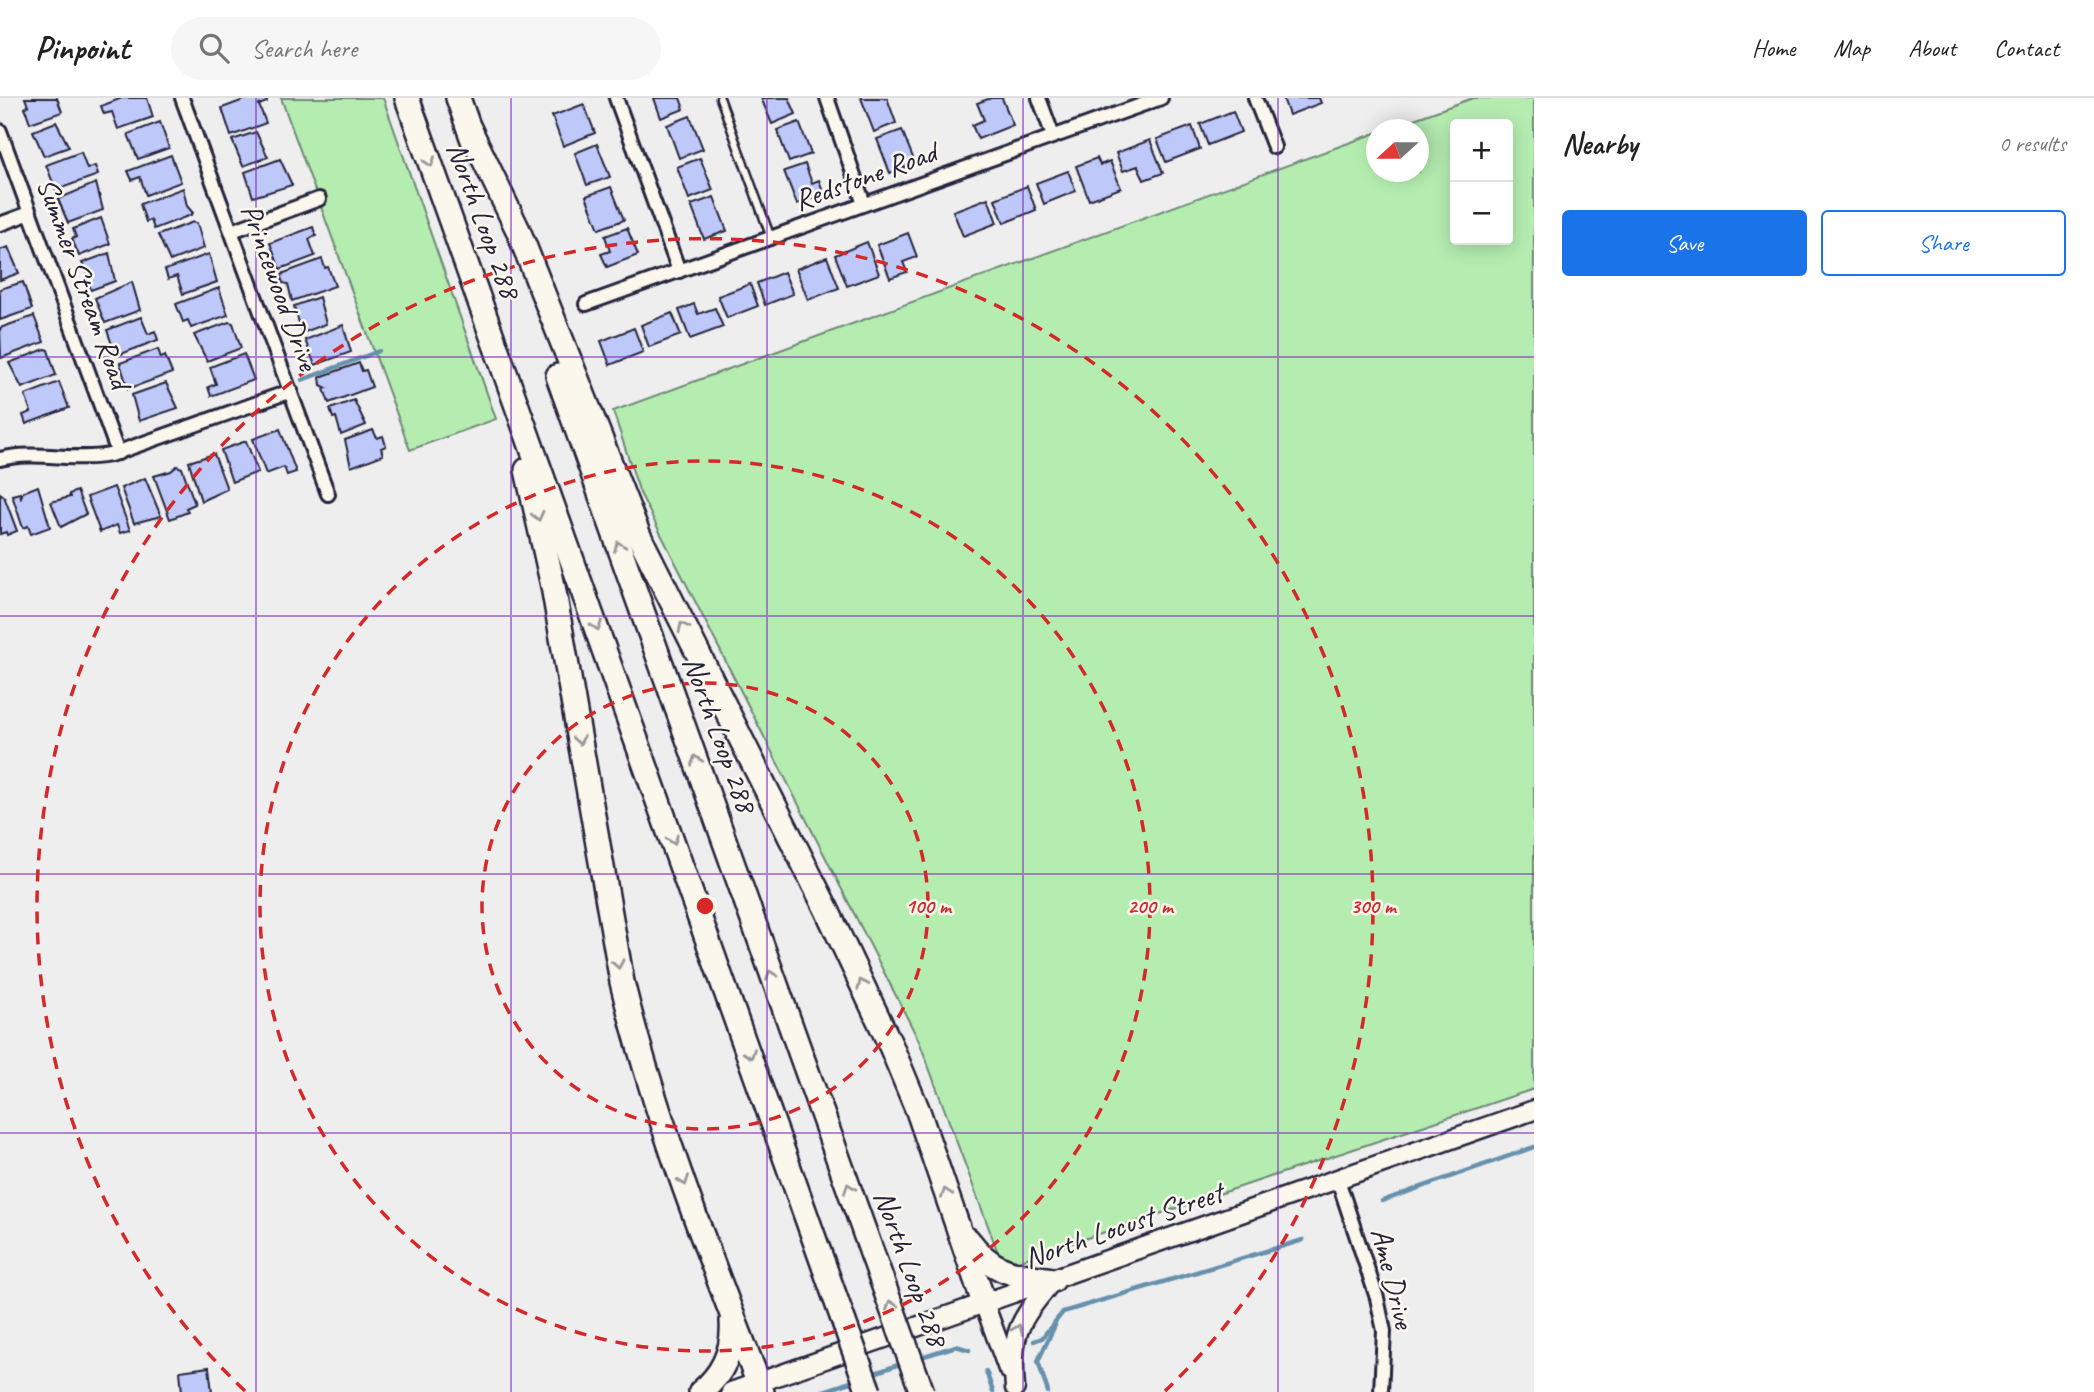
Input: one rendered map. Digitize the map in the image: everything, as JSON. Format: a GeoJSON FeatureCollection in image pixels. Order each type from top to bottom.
{"type":"FeatureCollection","features":[{"type":"Feature","properties":{"kind":"highway","name":"North Loop 288"},"geometry":{"type":"LineString","coordinates":[[407,98],[869,1392]]}},
{"type":"Feature","properties":{"kind":"highway","name":"North Loop 288"},"geometry":{"type":"LineString","coordinates":[[458,98],[922,1392]]}},
{"type":"Feature","properties":{"kind":"highway"},"geometry":{"type":"LineString","coordinates":[[469,128],[518,230],[644,547],[826,908],[891,1046],[918,1111],[984,1303]]}},
{"type":"Feature","properties":{"kind":"highway"},"geometry":{"type":"LineString","coordinates":[[482,308],[510,401],[542,534],[622,982],[634,1031],[673,1153],[761,1387]]}},
{"type":"Feature","properties":{"kind":"highway"},"geometry":{"type":"LineString","coordinates":[[958,1229],[982,1259],[993,1267],[1017,1275],[1053,1280]]}},
{"type":"Feature","properties":{"kind":"highway"},"geometry":{"type":"LineString","coordinates":[[701,1392],[715,1377],[729,1353],[733,1336],[731,1310]]}},
{"type":"Feature","properties":{"kind":"main road","name":"North Locust Street"},"geometry":{"type":"LineString","coordinates":[[731,1392],[761,1387],[984,1303],[1534,1110]]}},
{"type":"Feature","properties":{"kind":"main road"},"geometry":{"type":"LineString","coordinates":[[1015,1390],[1013,1355],[1016,1331],[1029,1309],[1053,1280]]}},
{"type":"Feature","properties":{"kind":"main road","name":"North Loop 288"},"geometry":{"type":"LineString","coordinates":[[984,1303],[1015,1390]]}},
{"type":"Feature","properties":{"kind":"street","name":"Princewood Drive"},"geometry":{"type":"LineString","coordinates":[[182,98],[328,494]]}},
{"type":"Feature","properties":{"kind":"street"},"geometry":{"type":"LineString","coordinates":[[616,98],[678,271]]}},
{"type":"Feature","properties":{"kind":"street"},"geometry":{"type":"LineString","coordinates":[[827,98],[864,204]]}},
{"type":"Feature","properties":{"kind":"street"},"geometry":{"type":"LineString","coordinates":[[1039,98],[1053,136]]}},
{"type":"Feature","properties":{"kind":"street","name":"Redstone Road"},"geometry":{"type":"LineString","coordinates":[[586,304],[1161,98]]}},
{"type":"Feature","properties":{"kind":"street"},"geometry":{"type":"LineString","coordinates":[[1255,98],[1273,147]]}},
{"type":"Feature","properties":{"kind":"street","name":"Summer Stream Road"},"geometry":{"type":"LineString","coordinates":[[0,131],[118,453]]}},
{"type":"Feature","properties":{"kind":"street"},"geometry":{"type":"LineString","coordinates":[[232,231],[319,199]]}},
{"type":"Feature","properties":{"kind":"street"},"geometry":{"type":"LineString","coordinates":[[0,223],[30,213]]}},
{"type":"Feature","properties":{"kind":"street"},"geometry":{"type":"LineString","coordinates":[[0,459],[29,455],[91,458],[118,453],[291,391]]}},
{"type":"Feature","properties":{"kind":"street","name":"Ame Drive"},"geometry":{"type":"LineString","coordinates":[[1338,1180],[1377,1298],[1384,1331],[1381,1392]]}},
{"type":"Feature","properties":{"kind":"lane"},"geometry":{"type":"LineString","coordinates":[[720,98],[771,238]]}},
{"type":"Feature","properties":{"kind":"green space"},"geometry":{"type":"Polygon","coordinates":[[[281,98],[383,98],[496,419],[410,450],[281,98]]]}},
{"type":"Feature","properties":{"kind":"green space"},"geometry":{"type":"Polygon","coordinates":[[[1473,98],[1534,98],[1534,1089],[1003,1266],[919,1041],[640,493],[613,411],[1366,137],[1366,182],[1429,182],[1429,119],[1414,119],[1473,98]]]}},
{"type":"Feature","properties":{"kind":"building"},"geometry":{"type":"Polygon","coordinates":[[[25,98],[57,98],[62,112],[30,123],[25,98]]]}},
{"type":"Feature","properties":{"kind":"building"},"geometry":{"type":"Polygon","coordinates":[[[122,98],[147,98],[153,117],[118,129],[112,112],[104,114],[101,106],[122,98]]]}},
{"type":"Feature","properties":{"kind":"building"},"geometry":{"type":"Polygon","coordinates":[[[249,98],[266,98],[267,102],[259,105],[266,123],[231,136],[222,108],[249,98]]]}},
{"type":"Feature","properties":{"kind":"building"},"geometry":{"type":"Polygon","coordinates":[[[654,98],[680,98],[684,109],[661,118],[654,98]]]}},
{"type":"Feature","properties":{"kind":"building"},"geometry":{"type":"Polygon","coordinates":[[[761,98],[789,98],[796,114],[772,124],[761,98]]]}},
{"type":"Feature","properties":{"kind":"building"},"geometry":{"type":"Polygon","coordinates":[[[861,98],[887,98],[896,123],[874,132],[861,98]]]}},
{"type":"Feature","properties":{"kind":"building"},"geometry":{"type":"Polygon","coordinates":[[[991,98],[1002,98],[1013,125],[978,139],[972,125],[984,120],[977,103],[991,98]]]}},
{"type":"Feature","properties":{"kind":"building"},"geometry":{"type":"Polygon","coordinates":[[[1283,98],[1319,98],[1321,103],[1289,115],[1283,98]]]}},
{"type":"Feature","properties":{"kind":"building"},"geometry":{"type":"Polygon","coordinates":[[[584,104],[595,133],[563,146],[552,116],[584,104]]]}},
{"type":"Feature","properties":{"kind":"building"},"geometry":{"type":"Polygon","coordinates":[[[1233,111],[1241,132],[1208,145],[1200,124],[1233,111]]]}},
{"type":"Feature","properties":{"kind":"building"},"geometry":{"type":"Polygon","coordinates":[[[690,116],[703,149],[679,158],[667,125],[690,116]]]}},
{"type":"Feature","properties":{"kind":"building"},"geometry":{"type":"Polygon","coordinates":[[[56,122],[69,147],[44,156],[33,131],[56,122]]]}},
{"type":"Feature","properties":{"kind":"building"},"geometry":{"type":"Polygon","coordinates":[[[160,122],[169,148],[138,159],[128,134],[160,122]]]}},
{"type":"Feature","properties":{"kind":"building"},"geometry":{"type":"Polygon","coordinates":[[[799,122],[811,154],[789,162],[777,130],[799,122]]]}},
{"type":"Feature","properties":{"kind":"building"},"geometry":{"type":"Polygon","coordinates":[[[1192,126],[1200,149],[1166,162],[1157,139],[1192,126]]]}},
{"type":"Feature","properties":{"kind":"building"},"geometry":{"type":"Polygon","coordinates":[[[902,130],[915,163],[890,173],[877,139],[902,130]]]}},
{"type":"Feature","properties":{"kind":"building"},"geometry":{"type":"Polygon","coordinates":[[[256,132],[268,157],[243,166],[232,140],[256,132]]]}},
{"type":"Feature","properties":{"kind":"building"},"geometry":{"type":"Polygon","coordinates":[[[1150,140],[1163,173],[1144,180],[1138,166],[1123,171],[1116,153],[1150,140]]]}},
{"type":"Feature","properties":{"kind":"building"},"geometry":{"type":"Polygon","coordinates":[[[597,144],[610,177],[587,185],[575,153],[597,144]]]}},
{"type":"Feature","properties":{"kind":"building"},"geometry":{"type":"Polygon","coordinates":[[[81,152],[87,169],[95,166],[98,175],[56,190],[46,165],[81,152]]]}},
{"type":"Feature","properties":{"kind":"building"},"geometry":{"type":"Polygon","coordinates":[[[171,155],[181,182],[146,195],[140,177],[132,180],[128,171],[171,155]]]}},
{"type":"Feature","properties":{"kind":"building"},"geometry":{"type":"Polygon","coordinates":[[[700,158],[713,190],[689,199],[677,167],[700,158]]]}},
{"type":"Feature","properties":{"kind":"building"},"geometry":{"type":"Polygon","coordinates":[[[1097,158],[1100,165],[1110,161],[1121,188],[1089,200],[1076,166],[1097,158]]]}},
{"type":"Feature","properties":{"kind":"building"},"geometry":{"type":"Polygon","coordinates":[[[280,159],[292,185],[253,197],[245,172],[280,159]]]}},
{"type":"Feature","properties":{"kind":"building"},"geometry":{"type":"Polygon","coordinates":[[[805,164],[812,183],[819,180],[824,194],[797,204],[784,171],[805,164]]]}},
{"type":"Feature","properties":{"kind":"building"},"geometry":{"type":"Polygon","coordinates":[[[1068,171],[1076,191],[1044,204],[1036,183],[1068,171]]]}},
{"type":"Feature","properties":{"kind":"building"},"geometry":{"type":"Polygon","coordinates":[[[96,183],[103,210],[68,223],[58,199],[96,183]]]}},
{"type":"Feature","properties":{"kind":"building"},"geometry":{"type":"Polygon","coordinates":[[[1027,186],[1036,210],[1004,223],[995,199],[1027,186]]]}},
{"type":"Feature","properties":{"kind":"building"},"geometry":{"type":"Polygon","coordinates":[[[611,187],[624,220],[599,229],[586,196],[611,187]]]}},
{"type":"Feature","properties":{"kind":"building"},"geometry":{"type":"Polygon","coordinates":[[[183,188],[187,206],[193,213],[191,215],[154,229],[151,220],[146,222],[140,204],[183,188]]]}},
{"type":"Feature","properties":{"kind":"building"},"geometry":{"type":"Polygon","coordinates":[[[714,197],[727,231],[704,239],[691,205],[714,197]]]}},
{"type":"Feature","properties":{"kind":"building"},"geometry":{"type":"Polygon","coordinates":[[[988,198],[997,223],[963,236],[953,211],[988,198]]]}},
{"type":"Feature","properties":{"kind":"building"},"geometry":{"type":"Polygon","coordinates":[[[101,218],[110,244],[79,256],[72,239],[76,237],[73,229],[101,218]]]}},
{"type":"Feature","properties":{"kind":"building"},"geometry":{"type":"Polygon","coordinates":[[[193,222],[197,223],[204,248],[170,261],[158,235],[193,222]]]}},
{"type":"Feature","properties":{"kind":"building"},"geometry":{"type":"Polygon","coordinates":[[[313,227],[316,236],[309,239],[315,256],[280,269],[270,243],[313,227]]]}},
{"type":"Feature","properties":{"kind":"building"},"geometry":{"type":"Polygon","coordinates":[[[627,228],[638,255],[607,267],[601,254],[610,251],[605,236],[627,228]]]}},
{"type":"Feature","properties":{"kind":"building"},"geometry":{"type":"Polygon","coordinates":[[[908,233],[917,257],[903,262],[907,272],[890,278],[877,245],[908,233]]]}},
{"type":"Feature","properties":{"kind":"building"},"geometry":{"type":"Polygon","coordinates":[[[867,242],[879,274],[847,286],[835,255],[867,242]]]}},
{"type":"Feature","properties":{"kind":"building"},"geometry":{"type":"Polygon","coordinates":[[[8,247],[19,273],[0,280],[0,250],[8,247]]]}},
{"type":"Feature","properties":{"kind":"building"},"geometry":{"type":"Polygon","coordinates":[[[109,253],[115,281],[91,290],[88,281],[91,279],[82,263],[109,253]]]}},
{"type":"Feature","properties":{"kind":"building"},"geometry":{"type":"Polygon","coordinates":[[[209,254],[217,282],[183,294],[177,276],[168,279],[165,270],[209,254]]]}},
{"type":"Feature","properties":{"kind":"building"},"geometry":{"type":"Polygon","coordinates":[[[827,257],[839,288],[808,300],[796,269],[827,257]]]}},
{"type":"Feature","properties":{"kind":"building"},"geometry":{"type":"Polygon","coordinates":[[[322,259],[335,286],[292,301],[288,284],[283,283],[281,277],[284,273],[322,259]]]}},
{"type":"Feature","properties":{"kind":"building"},"geometry":{"type":"Polygon","coordinates":[[[784,272],[793,294],[765,305],[757,283],[784,272]]]}},
{"type":"Feature","properties":{"kind":"building"},"geometry":{"type":"Polygon","coordinates":[[[23,282],[32,309],[0,320],[0,289],[23,282]]]}},
{"type":"Feature","properties":{"kind":"building"},"geometry":{"type":"Polygon","coordinates":[[[132,282],[140,310],[105,323],[95,298],[132,282]]]}},
{"type":"Feature","properties":{"kind":"building"},"geometry":{"type":"Polygon","coordinates":[[[750,284],[758,306],[727,318],[718,296],[750,284]]]}},
{"type":"Feature","properties":{"kind":"building"},"geometry":{"type":"Polygon","coordinates":[[[219,288],[228,315],[191,328],[188,320],[183,322],[176,304],[219,288]]]}},
{"type":"Feature","properties":{"kind":"building"},"geometry":{"type":"Polygon","coordinates":[[[319,297],[326,324],[302,333],[294,306],[319,297]]]}},
{"type":"Feature","properties":{"kind":"building"},"geometry":{"type":"Polygon","coordinates":[[[694,304],[698,314],[715,308],[723,327],[690,339],[679,310],[694,304]]]}},
{"type":"Feature","properties":{"kind":"building"},"geometry":{"type":"Polygon","coordinates":[[[672,313],[681,335],[649,347],[641,325],[672,313]]]}},
{"type":"Feature","properties":{"kind":"building"},"geometry":{"type":"Polygon","coordinates":[[[34,316],[44,342],[1,358],[0,328],[34,316]]]}},
{"type":"Feature","properties":{"kind":"building"},"geometry":{"type":"Polygon","coordinates":[[[141,317],[148,334],[155,331],[158,340],[116,356],[107,330],[141,317]]]}},
{"type":"Feature","properties":{"kind":"building"},"geometry":{"type":"Polygon","coordinates":[[[229,322],[233,323],[241,348],[207,361],[194,335],[229,322]]]}},
{"type":"Feature","properties":{"kind":"building"},"geometry":{"type":"Polygon","coordinates":[[[343,325],[351,352],[315,365],[305,340],[343,325]]]}},
{"type":"Feature","properties":{"kind":"building"},"geometry":{"type":"Polygon","coordinates":[[[634,328],[643,352],[610,365],[601,341],[634,328]]]}},
{"type":"Feature","properties":{"kind":"building"},"geometry":{"type":"Polygon","coordinates":[[[158,349],[161,358],[165,356],[172,373],[128,389],[120,363],[158,349]]]}},
{"type":"Feature","properties":{"kind":"building"},"geometry":{"type":"Polygon","coordinates":[[[48,350],[56,375],[22,388],[9,363],[48,350]]]}},
{"type":"Feature","properties":{"kind":"building"},"geometry":{"type":"Polygon","coordinates":[[[244,354],[254,380],[211,396],[208,387],[216,384],[210,367],[244,354]]]}},
{"type":"Feature","properties":{"kind":"building"},"geometry":{"type":"Polygon","coordinates":[[[359,363],[362,371],[366,370],[372,387],[329,403],[324,389],[327,388],[321,385],[320,377],[359,363]]]}},
{"type":"Feature","properties":{"kind":"building"},"geometry":{"type":"Polygon","coordinates":[[[59,382],[69,408],[26,424],[23,415],[31,412],[25,395],[59,382]]]}},
{"type":"Feature","properties":{"kind":"building"},"geometry":{"type":"Polygon","coordinates":[[[166,383],[178,408],[139,421],[132,395],[166,383]]]}},
{"type":"Feature","properties":{"kind":"building"},"geometry":{"type":"Polygon","coordinates":[[[354,400],[366,425],[341,435],[336,417],[333,418],[330,409],[354,400]]]}},
{"type":"Feature","properties":{"kind":"building"},"geometry":{"type":"Polygon","coordinates":[[[280,429],[296,472],[287,475],[284,467],[266,474],[253,439],[280,429]]]}},
{"type":"Feature","properties":{"kind":"building"},"geometry":{"type":"Polygon","coordinates":[[[373,430],[377,438],[383,436],[386,446],[381,448],[383,455],[351,467],[345,440],[373,430]]]}},
{"type":"Feature","properties":{"kind":"building"},"geometry":{"type":"Polygon","coordinates":[[[246,441],[258,472],[232,482],[221,450],[246,441]]]}},
{"type":"Feature","properties":{"kind":"building"},"geometry":{"type":"Polygon","coordinates":[[[214,454],[227,489],[201,501],[189,462],[214,454]]]}},
{"type":"Feature","properties":{"kind":"building"},"geometry":{"type":"Polygon","coordinates":[[[177,466],[182,468],[195,504],[186,508],[188,512],[170,519],[154,476],[171,471],[177,466]]]}},
{"type":"Feature","properties":{"kind":"building"},"geometry":{"type":"Polygon","coordinates":[[[145,478],[161,516],[134,523],[121,488],[145,478]]]}},
{"type":"Feature","properties":{"kind":"building"},"geometry":{"type":"Polygon","coordinates":[[[38,486],[50,527],[31,534],[28,526],[23,528],[12,495],[20,493],[21,497],[23,492],[38,486]]]}},
{"type":"Feature","properties":{"kind":"building"},"geometry":{"type":"Polygon","coordinates":[[[114,487],[130,530],[120,533],[117,525],[100,532],[87,497],[114,487]]]}},
{"type":"Feature","properties":{"kind":"building"},"geometry":{"type":"Polygon","coordinates":[[[77,491],[86,514],[61,527],[51,502],[70,497],[69,494],[77,491]]]}},
{"type":"Feature","properties":{"kind":"building"},"geometry":{"type":"Polygon","coordinates":[[[0,493],[4,496],[17,531],[7,535],[6,532],[0,534],[0,493]]]}},
{"type":"Feature","properties":{"kind":"building"},"geometry":{"type":"Polygon","coordinates":[[[209,1367],[212,1392],[182,1392],[180,1371],[209,1367]]]}},
{"type":"Feature","properties":{"kind":"waterway"},"geometry":{"type":"LineString","coordinates":[[302,380],[379,351]]}},
{"type":"Feature","properties":{"kind":"waterway"},"geometry":{"type":"LineString","coordinates":[[1382,1201],[1534,1147]]}},
{"type":"Feature","properties":{"kind":"waterway"},"geometry":{"type":"LineString","coordinates":[[1034,1341],[1042,1338],[1063,1312],[1303,1240]]}},
{"type":"Feature","properties":{"kind":"waterway"},"geometry":{"type":"LineString","coordinates":[[1048,1392],[1038,1361],[1055,1325]]}},
{"type":"Feature","properties":{"kind":"waterway"},"geometry":{"type":"LineString","coordinates":[[918,1358],[956,1346],[969,1350]]}},
{"type":"Feature","properties":{"kind":"waterway"},"geometry":{"type":"LineString","coordinates":[[872,1374],[903,1363]]}},
{"type":"Feature","properties":{"kind":"waterway"},"geometry":{"type":"LineString","coordinates":[[986,1371],[993,1392]]}},
{"type":"Feature","properties":{"kind":"waterway"},"geometry":{"type":"LineString","coordinates":[[821,1392],[857,1380]]}}]}
